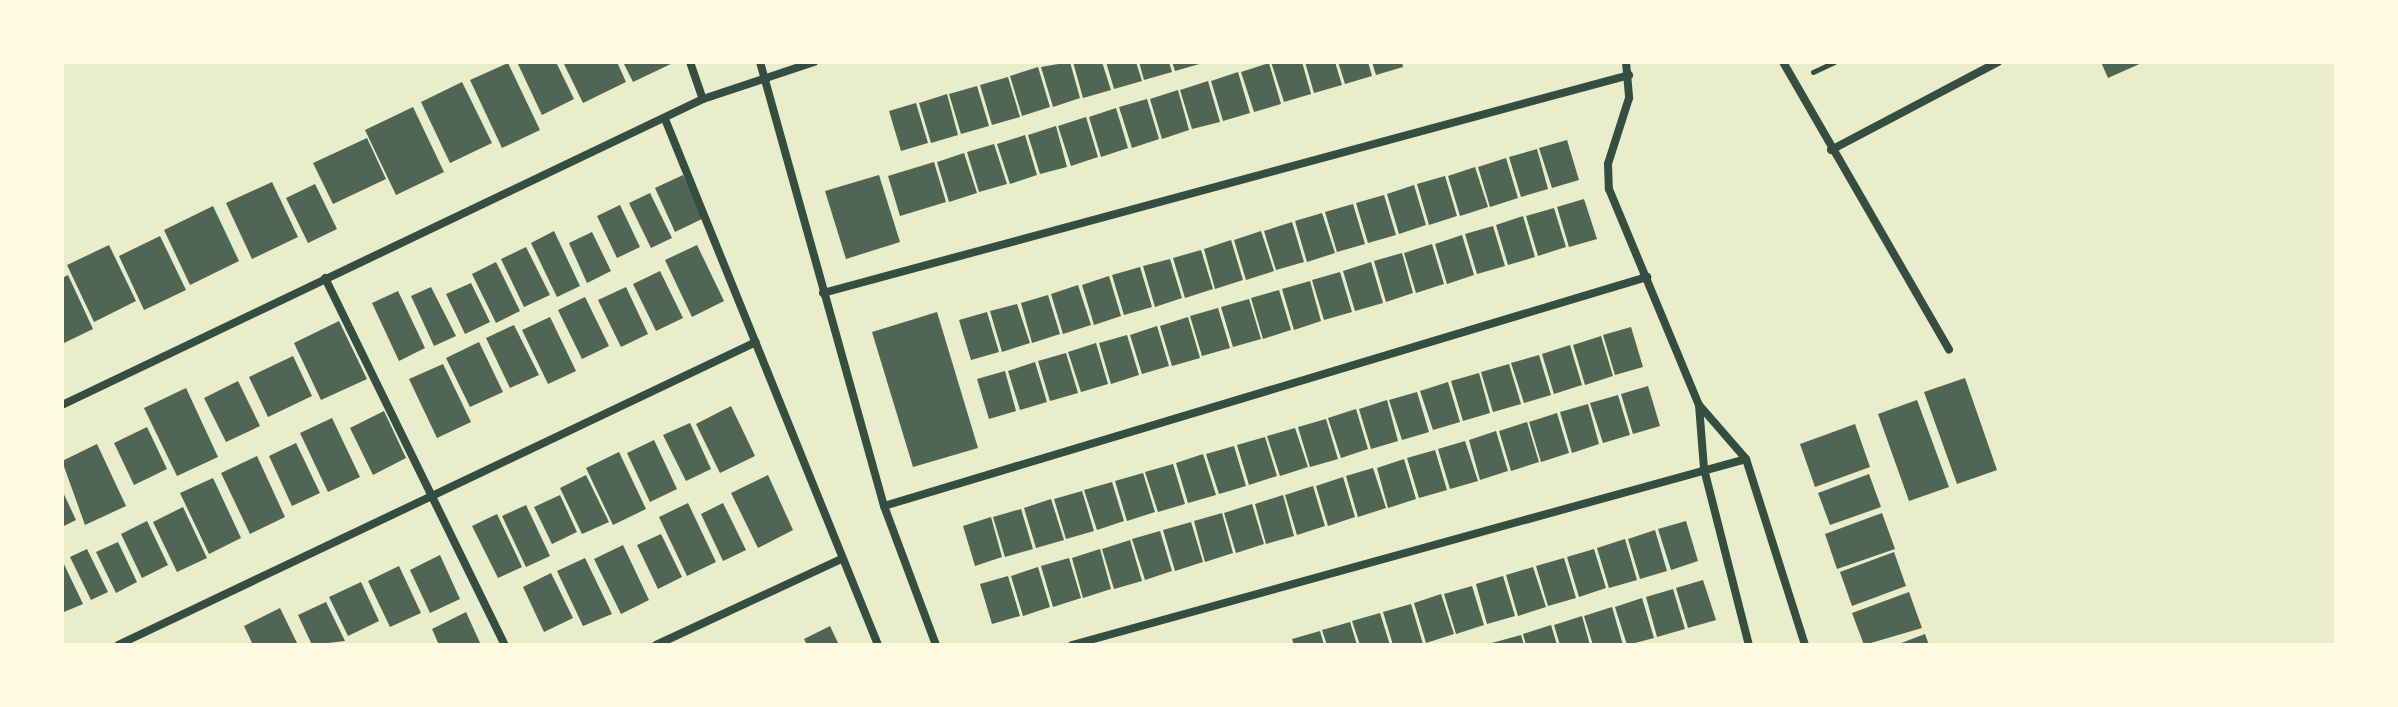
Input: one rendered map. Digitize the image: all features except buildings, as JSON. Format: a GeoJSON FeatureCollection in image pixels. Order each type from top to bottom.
{"type":"FeatureCollection","features":[{"type":"Feature","properties":{"kind":"street"},"geometry":{"type":"LineString","coordinates":[[690,62],[703,99]]}},
{"type":"Feature","properties":{"kind":"street"},"geometry":{"type":"LineString","coordinates":[[760,62],[884,506],[936,645]]}},
{"type":"Feature","properties":{"kind":"street"},"geometry":{"type":"LineString","coordinates":[[62,405],[703,99],[764,76],[814,62]]}},
{"type":"Feature","properties":{"kind":"street"},"geometry":{"type":"LineString","coordinates":[[1626,62],[1629,75],[1609,189],[1699,405],[1704,469],[1749,645]]}},
{"type":"Feature","properties":{"kind":"street"},"geometry":{"type":"LineString","coordinates":[[1783,62],[1949,350]]}},
{"type":"Feature","properties":{"kind":"street"},"geometry":{"type":"LineString","coordinates":[[1831,150],[1998,62]]}},
{"type":"Feature","properties":{"kind":"street"},"geometry":{"type":"LineString","coordinates":[[823,293],[1629,75]]}},
{"type":"Feature","properties":{"kind":"street"},"geometry":{"type":"LineString","coordinates":[[665,119],[878,645]]}},
{"type":"Feature","properties":{"kind":"street"},"geometry":{"type":"LineString","coordinates":[[884,506],[1647,277]]}},
{"type":"Feature","properties":{"kind":"street"},"geometry":{"type":"LineString","coordinates":[[325,278],[434,492],[505,645]]}},
{"type":"Feature","properties":{"kind":"street"},"geometry":{"type":"LineString","coordinates":[[118,645],[434,492],[756,342]]}},
{"type":"Feature","properties":{"kind":"street"},"geometry":{"type":"LineString","coordinates":[[1699,405],[1746,459],[1805,645]]}},
{"type":"Feature","properties":{"kind":"street"},"geometry":{"type":"LineString","coordinates":[[1072,645],[1746,459]]}},
{"type":"Feature","properties":{"kind":"street"},"geometry":{"type":"LineString","coordinates":[[656,645],[841,559]]}}]}
